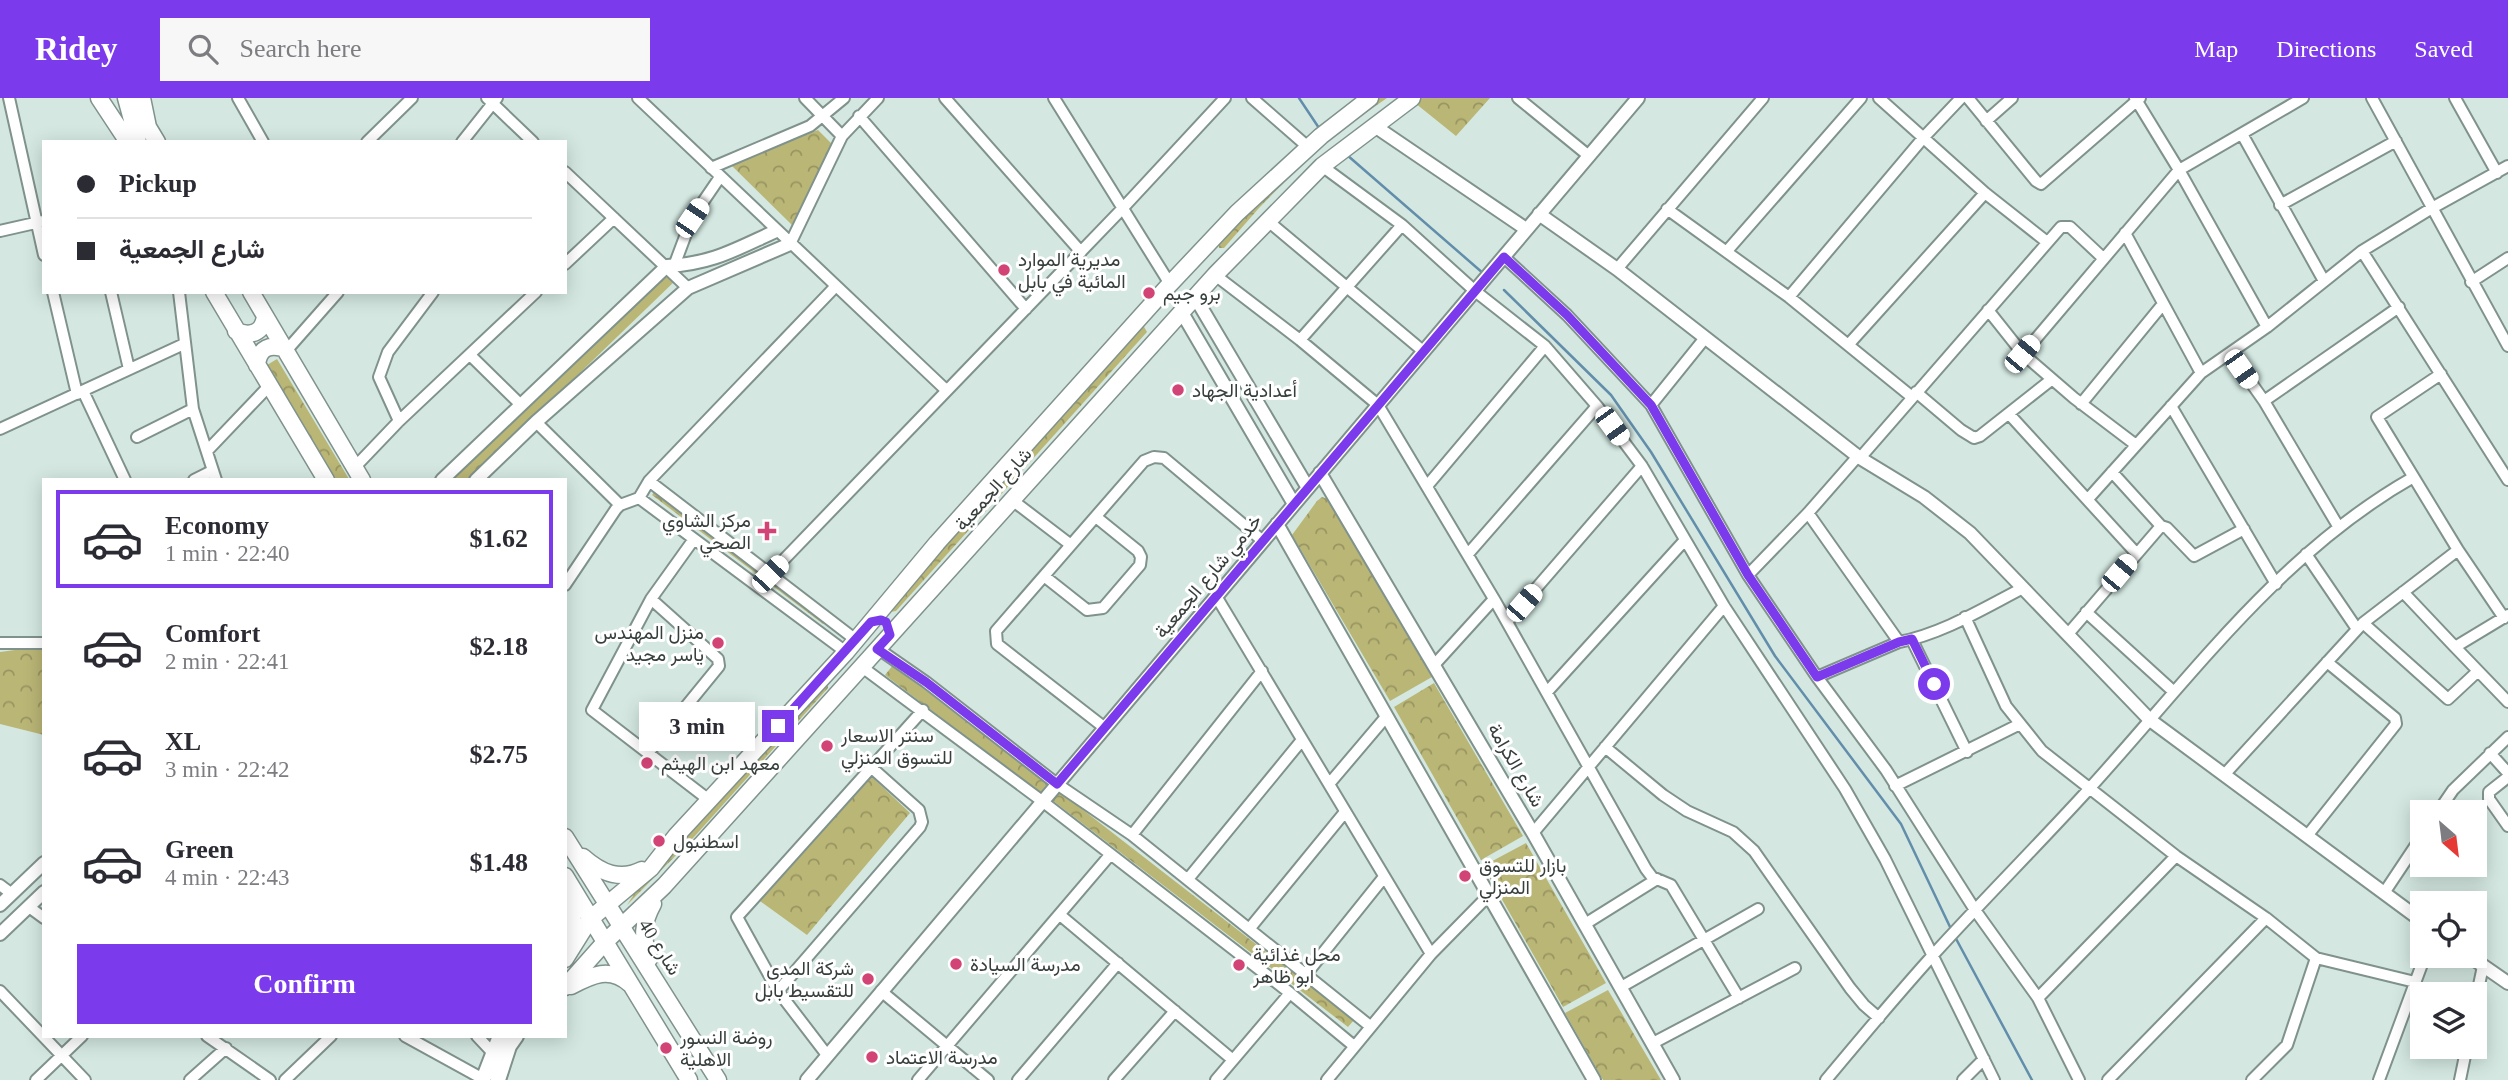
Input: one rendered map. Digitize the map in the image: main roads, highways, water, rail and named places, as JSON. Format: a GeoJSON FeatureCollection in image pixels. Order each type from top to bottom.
{"type":"FeatureCollection","features":[{"type":"Feature","properties":{"kind":"main road"},"geometry":{"type":"LineString","coordinates":[[126,98],[137,140]]}},
{"type":"Feature","properties":{"kind":"main road"},"geometry":{"type":"LineString","coordinates":[[142,98],[148,127],[156,140]]}},
{"type":"Feature","properties":{"kind":"main road","name":"شارع الجمعية"},"geometry":{"type":"LineString","coordinates":[[567,956],[590,919],[651,867],[851,646],[937,542],[1170,284],[1237,213],[1308,147],[1370,98]]}},
{"type":"Feature","properties":{"kind":"main road","name":"شارع الجمعية"},"geometry":{"type":"LineString","coordinates":[[567,986],[606,942],[664,886],[1012,500],[1185,318],[1195,297],[1215,275],[1322,166],[1412,98]]}},
{"type":"Feature","properties":{"kind":"main road"},"geometry":{"type":"LineString","coordinates":[[103,102],[127,140]]}},
{"type":"Feature","properties":{"kind":"main road"},"geometry":{"type":"LineString","coordinates":[[215,294],[325,478]]}},
{"type":"Feature","properties":{"kind":"main road"},"geometry":{"type":"LineString","coordinates":[[252,294],[358,473]]}},
{"type":"Feature","properties":{"kind":"main road"},"geometry":{"type":"LineString","coordinates":[[236,331],[248,335],[256,333],[262,328],[265,316]]}},
{"type":"Feature","properties":{"kind":"main road"},"geometry":{"type":"LineString","coordinates":[[257,365],[259,354],[267,347],[286,350]]}},
{"type":"Feature","properties":{"kind":"main road"},"geometry":{"type":"LineString","coordinates":[[972,503],[979,517],[993,522]]}},
{"type":"Feature","properties":{"kind":"main road"},"geometry":{"type":"LineString","coordinates":[[937,542],[950,547],[958,560]]}},
{"type":"Feature","properties":{"kind":"main road"},"geometry":{"type":"LineString","coordinates":[[883,608],[891,618],[902,621]]}},
{"type":"Feature","properties":{"kind":"main road"},"geometry":{"type":"LineString","coordinates":[[871,622],[886,622],[890,635]]}},
{"type":"Feature","properties":{"kind":"main road"},"geometry":{"type":"LineString","coordinates":[[567,840],[591,864],[606,873],[626,876],[651,867]]}},
{"type":"Feature","properties":{"kind":"main road","name":"شارع 40"},"geometry":{"type":"LineString","coordinates":[[567,841],[718,1080]]}},
{"type":"Feature","properties":{"kind":"main road"},"geometry":{"type":"LineString","coordinates":[[567,880],[689,1080]]}},
{"type":"Feature","properties":{"kind":"main road"},"geometry":{"type":"LineString","coordinates":[[567,884],[574,915],[567,940]]}},
{"type":"Feature","properties":{"kind":"main road"},"geometry":{"type":"LineString","coordinates":[[654,978],[643,932],[647,915],[664,886]]}},
{"type":"Feature","properties":{"kind":"main road"},"geometry":{"type":"LineString","coordinates":[[567,987],[593,975],[608,973],[623,978],[639,996]]}},
{"type":"Feature","properties":{"kind":"main road"},"geometry":{"type":"LineString","coordinates":[[483,1080],[499,1038]]}},
{"type":"Feature","properties":{"kind":"main road"},"geometry":{"type":"LineString","coordinates":[[498,1080],[509,1046],[515,1038]]}},
{"type":"Feature","properties":{"kind":"waterway"},"geometry":{"type":"LineString","coordinates":[[1299,98],[1319,128]]}},
{"type":"Feature","properties":{"kind":"waterway"},"geometry":{"type":"LineString","coordinates":[[1347,155],[1484,274]]}},
{"type":"Feature","properties":{"kind":"waterway"},"geometry":{"type":"LineString","coordinates":[[1504,290],[1611,395],[1651,452],[1775,656],[1901,824],[1951,929]]}},
{"type":"Feature","properties":{"kind":"waterway"},"geometry":{"type":"LineString","coordinates":[[1954,935],[2032,1080]]}},
{"type":"Feature","properties":{"kind":"place","name":"مديرية الموارد المائية في بابل"},"geometry":{"type":"Point","coordinates":[1004,270]}},
{"type":"Feature","properties":{"kind":"place","name":"برو جيم"},"geometry":{"type":"Point","coordinates":[1149,293]}},
{"type":"Feature","properties":{"kind":"place","name":"أعدادية الجهاد"},"geometry":{"type":"Point","coordinates":[1178,390]}},
{"type":"Feature","properties":{"kind":"place","name":"مركز الشاوي الصحي"},"geometry":{"type":"Point","coordinates":[767,531]}},
{"type":"Feature","properties":{"kind":"place","name":"منزل المهندس ياسر مجيد"},"geometry":{"type":"Point","coordinates":[718,643]}},
{"type":"Feature","properties":{"kind":"place","name":"سنتر الاسعار للتسوق المنزلي"},"geometry":{"type":"Point","coordinates":[827,746]}},
{"type":"Feature","properties":{"kind":"place","name":"معهد ابن الهيثم"},"geometry":{"type":"Point","coordinates":[647,763]}},
{"type":"Feature","properties":{"kind":"place","name":"اسطنبول"},"geometry":{"type":"Point","coordinates":[659,841]}},
{"type":"Feature","properties":{"kind":"place","name":"بازار للتسوق المنزلي"},"geometry":{"type":"Point","coordinates":[1465,876]}},
{"type":"Feature","properties":{"kind":"place","name":"مدرسة السيادة"},"geometry":{"type":"Point","coordinates":[956,964]}},
{"type":"Feature","properties":{"kind":"place","name":"محل غذائية ابو ظاهر"},"geometry":{"type":"Point","coordinates":[1239,965]}},
{"type":"Feature","properties":{"kind":"place","name":"شركة المدى للتقسيط بابل"},"geometry":{"type":"Point","coordinates":[868,979]}},
{"type":"Feature","properties":{"kind":"place","name":"روضة النسور الاهلية"},"geometry":{"type":"Point","coordinates":[666,1048]}},
{"type":"Feature","properties":{"kind":"place","name":"مدرسة الاعتماد"},"geometry":{"type":"Point","coordinates":[872,1057]}}]}
